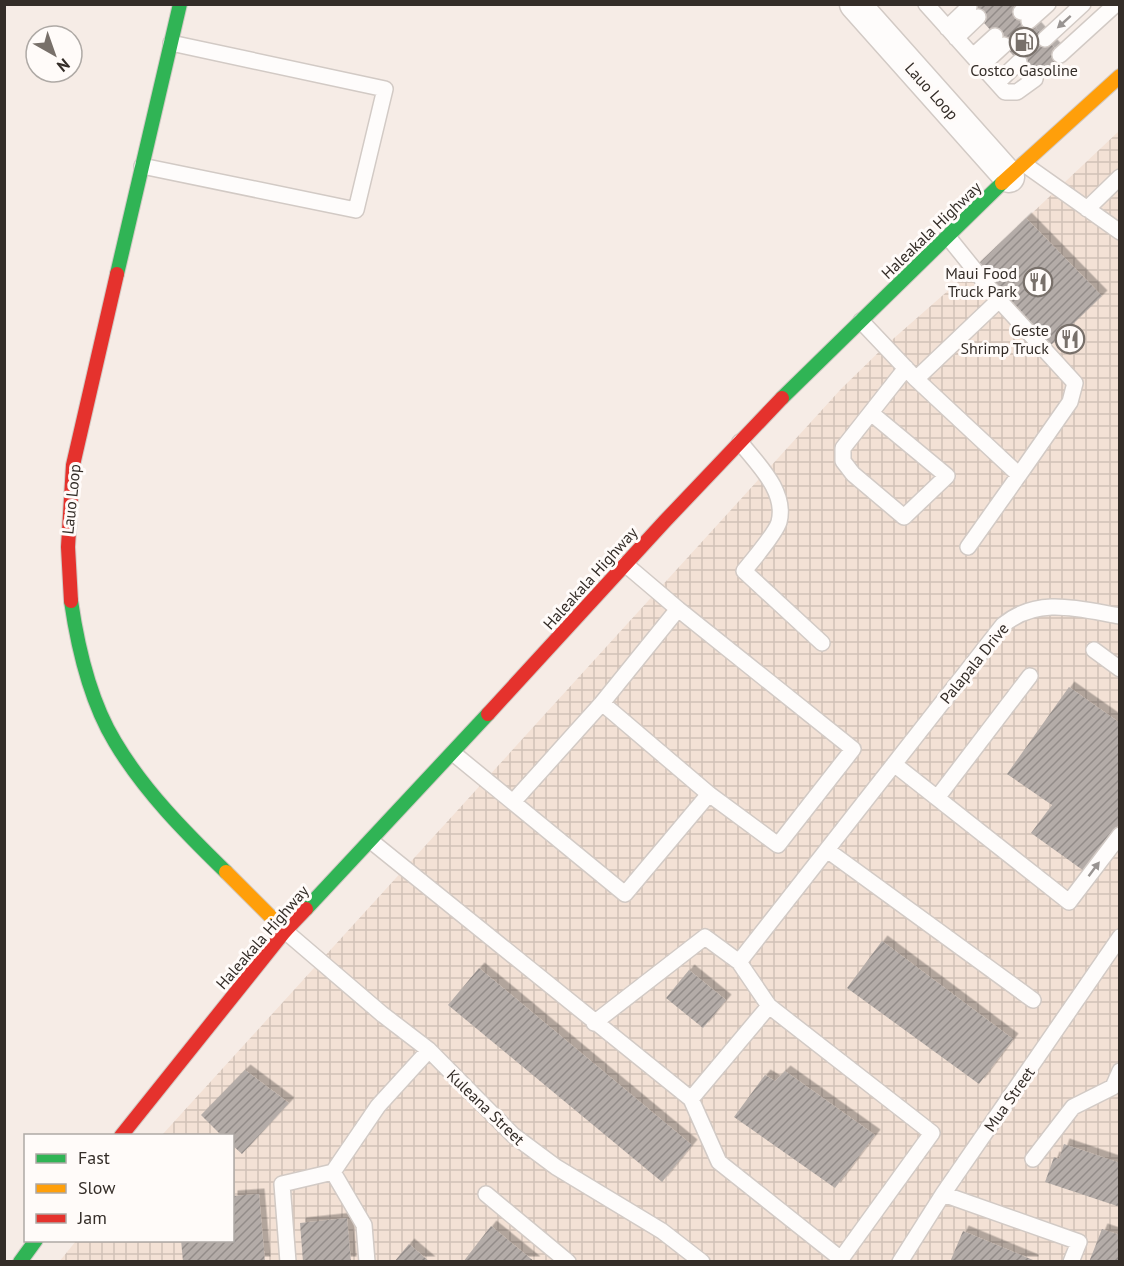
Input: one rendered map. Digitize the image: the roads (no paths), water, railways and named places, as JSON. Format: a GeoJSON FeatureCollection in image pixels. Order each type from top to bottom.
{"type":"FeatureCollection","features":[{"type":"Feature","properties":{"kind":"street","name":"Lauo Loop"},"geometry":{"type":"LineString","coordinates":[[180,4],[73,465],[67,512],[66,560],[70,607],[95,698],[114,741],[176,822],[285,931]]}},
{"type":"Feature","properties":{"kind":"street","name":"Lauo Loop"},"geometry":{"type":"LineString","coordinates":[[855,4],[1016,170]]}},
{"type":"Feature","properties":{"kind":"street","name":"Haleakala Highway"},"geometry":{"type":"LineString","coordinates":[[123,1134],[285,931],[453,753],[625,564],[803,376],[1016,170],[1119,76]]}},
{"type":"Feature","properties":{"kind":"street"},"geometry":{"type":"LineString","coordinates":[[20,1262],[35,1242]]}},
{"type":"Feature","properties":{"kind":"lane"},"geometry":{"type":"LineString","coordinates":[[1027,13],[1048,4]]}},
{"type":"Feature","properties":{"kind":"lane"},"geometry":{"type":"LineString","coordinates":[[1053,47],[1083,4]]}},
{"type":"Feature","properties":{"kind":"lane"},"geometry":{"type":"LineString","coordinates":[[1053,47],[1101,4]]}},
{"type":"Feature","properties":{"kind":"lane"},"geometry":{"type":"LineString","coordinates":[[1053,47],[1116,4]]}},
{"type":"Feature","properties":{"kind":"lane"},"geometry":{"type":"LineString","coordinates":[[932,6],[951,33],[1001,87],[1017,92],[1027,71],[1001,87]]}},
{"type":"Feature","properties":{"kind":"lane"},"geometry":{"type":"LineString","coordinates":[[951,33],[974,12]]}},
{"type":"Feature","properties":{"kind":"lane"},"geometry":{"type":"LineString","coordinates":[[977,61],[999,40]]}},
{"type":"Feature","properties":{"kind":"lane"},"geometry":{"type":"LineString","coordinates":[[142,166],[356,210],[385,89],[171,43]]}},
{"type":"Feature","properties":{"kind":"lane"},"geometry":{"type":"LineString","coordinates":[[1016,170],[1087,209],[1119,232]]}},
{"type":"Feature","properties":{"kind":"lane"},"geometry":{"type":"LineString","coordinates":[[1087,209],[1119,177]]}},
{"type":"Feature","properties":{"kind":"lane"},"geometry":{"type":"LineString","coordinates":[[948,237],[999,300],[1075,383],[1070,402],[968,547]]}},
{"type":"Feature","properties":{"kind":"lane"},"geometry":{"type":"LineString","coordinates":[[870,413],[947,476],[904,517],[853,474],[843,461],[843,448],[870,413],[911,373],[999,300]]}},
{"type":"Feature","properties":{"kind":"lane"},"geometry":{"type":"LineString","coordinates":[[861,321],[911,373],[1019,475]]}},
{"type":"Feature","properties":{"kind":"lane"},"geometry":{"type":"LineString","coordinates":[[740,442],[774,487],[781,504],[779,524],[744,571],[822,643]]}},
{"type":"Feature","properties":{"kind":"lane"},"geometry":{"type":"LineString","coordinates":[[602,703],[709,794],[777,845],[853,749],[625,564]]}},
{"type":"Feature","properties":{"kind":"lane","name":"Palapala Drive"},"geometry":{"type":"LineString","coordinates":[[739,962],[990,639],[1010,619],[1027,610],[1054,605],[1119,615]]}},
{"type":"Feature","properties":{"kind":"lane"},"geometry":{"type":"LineString","coordinates":[[513,802],[602,703],[678,609]]}},
{"type":"Feature","properties":{"kind":"lane"},"geometry":{"type":"LineString","coordinates":[[1094,650],[1119,669]]}},
{"type":"Feature","properties":{"kind":"lane"},"geometry":{"type":"LineString","coordinates":[[937,798],[1030,676]]}},
{"type":"Feature","properties":{"kind":"lane"},"geometry":{"type":"LineString","coordinates":[[453,753],[625,894],[709,794]]}},
{"type":"Feature","properties":{"kind":"lane"},"geometry":{"type":"LineString","coordinates":[[894,764],[1069,902],[1119,835]]}},
{"type":"Feature","properties":{"kind":"lane"},"geometry":{"type":"LineString","coordinates":[[371,841],[594,1023],[691,1099],[719,1162],[841,1259],[932,1133],[769,1006],[739,962],[705,937],[594,1023]]}},
{"type":"Feature","properties":{"kind":"lane"},"geometry":{"type":"LineString","coordinates":[[827,850],[1033,1000]]}},
{"type":"Feature","properties":{"kind":"lane","name":"Kuleana Street"},"geometry":{"type":"LineString","coordinates":[[285,931],[382,1014],[429,1050],[493,1116],[534,1151],[662,1230],[702,1262]]}},
{"type":"Feature","properties":{"kind":"lane","name":"Mua Street"},"geometry":{"type":"LineString","coordinates":[[900,1262],[943,1194],[1119,938]]}},
{"type":"Feature","properties":{"kind":"lane"},"geometry":{"type":"LineString","coordinates":[[691,1099],[769,1006]]}},
{"type":"Feature","properties":{"kind":"lane"},"geometry":{"type":"LineString","coordinates":[[288,1262],[282,1184],[333,1172],[378,1106],[429,1050]]}},
{"type":"Feature","properties":{"kind":"lane"},"geometry":{"type":"LineString","coordinates":[[1033,1159],[1073,1107],[1113,1087],[1119,1071]]}},
{"type":"Feature","properties":{"kind":"lane"},"geometry":{"type":"LineString","coordinates":[[333,1172],[364,1225],[367,1262]]}},
{"type":"Feature","properties":{"kind":"lane"},"geometry":{"type":"LineString","coordinates":[[486,1194],[568,1262]]}},
{"type":"Feature","properties":{"kind":"lane"},"geometry":{"type":"LineString","coordinates":[[943,1194],[1079,1242],[1071,1262]]}},
{"type":"Feature","properties":{"kind":"place","name":"Costco Gasoline"},"geometry":{"type":"Point","coordinates":[1024,42]}},
{"type":"Feature","properties":{"kind":"place","name":"Maui Food Truck Park"},"geometry":{"type":"Point","coordinates":[1038,282]}},
{"type":"Feature","properties":{"kind":"place","name":"Geste Shrimp Truck"},"geometry":{"type":"Point","coordinates":[1070,339]}}]}
